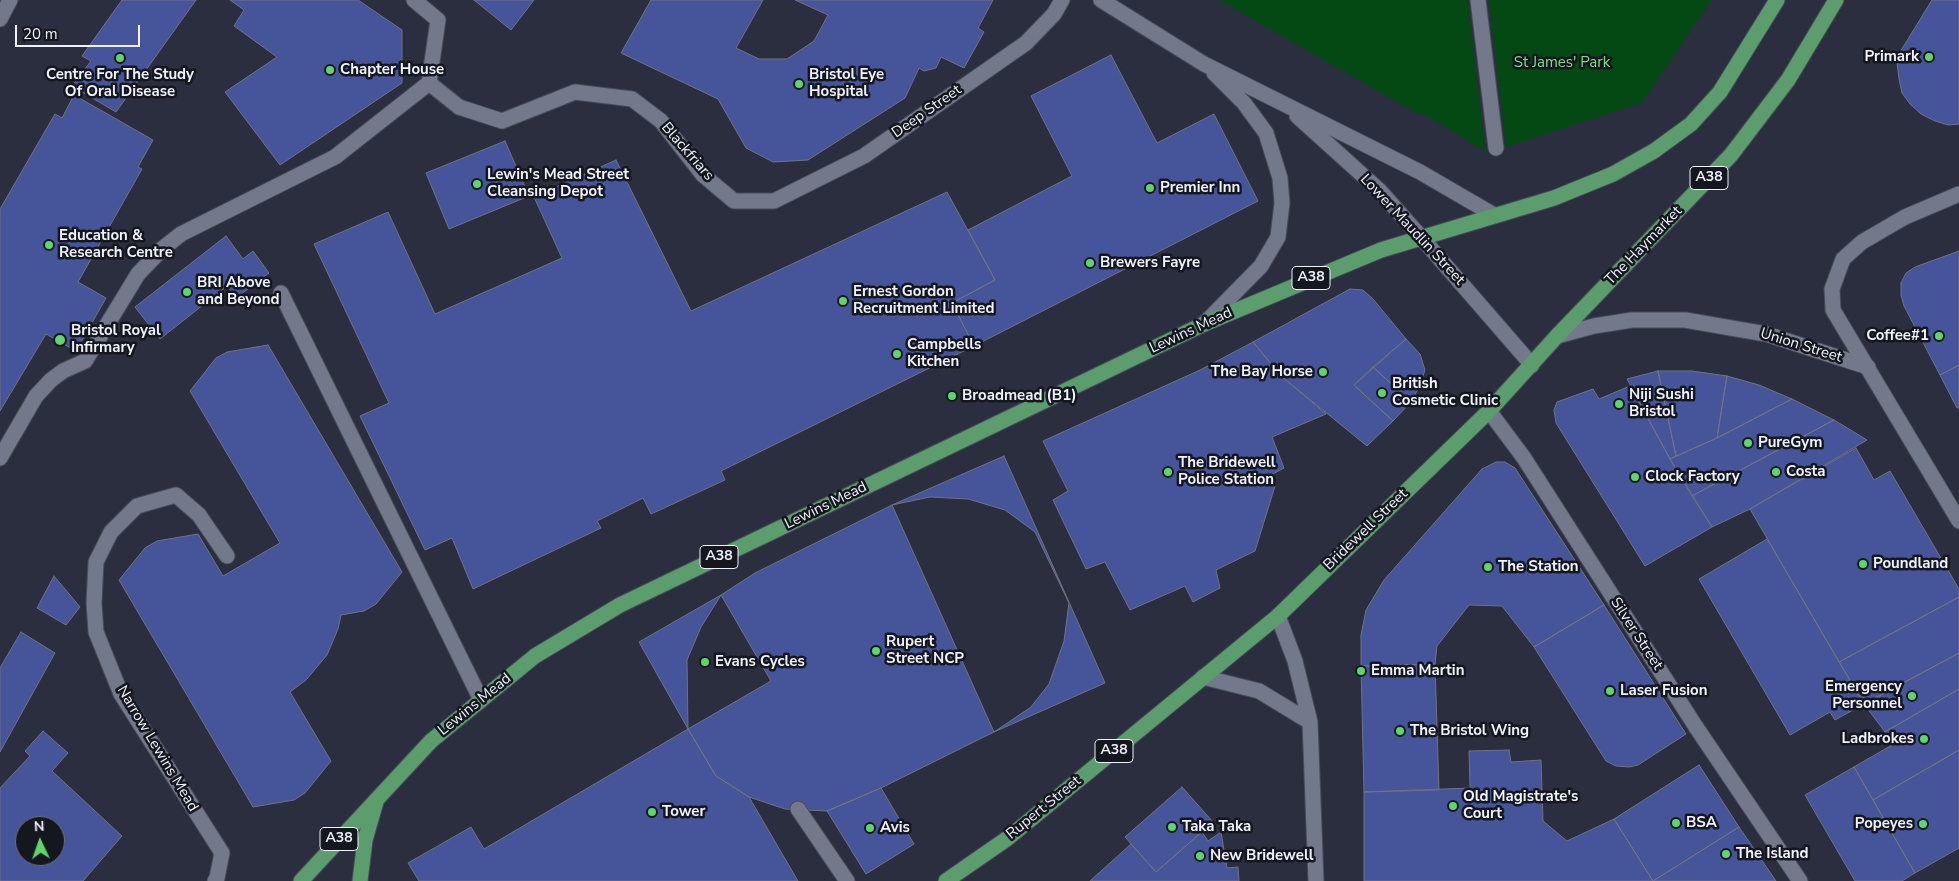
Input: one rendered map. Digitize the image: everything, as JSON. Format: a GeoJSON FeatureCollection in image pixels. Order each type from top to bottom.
{"type":"FeatureCollection","features":[{"type":"Feature","properties":{"kind":"main road","name":"A38"},"geometry":{"type":"LineString","coordinates":[[1420,236],[1554,198],[1613,174],[1654,151],[1691,124],[1720,92],[1777,0]]}},
{"type":"Feature","properties":{"kind":"main road","name":"The Haymarket"},"geometry":{"type":"LineString","coordinates":[[1532,365],[1731,155],[1788,80],[1836,0]]}},
{"type":"Feature","properties":{"kind":"main road","name":"Lewins Mead"},"geometry":{"type":"LineString","coordinates":[[301,881],[431,741],[536,656],[620,605],[1204,324],[1354,260],[1420,236]]}},
{"type":"Feature","properties":{"kind":"main road","name":"Bridewell Street"},"geometry":{"type":"LineString","coordinates":[[1278,616],[1489,411],[1532,365]]}},
{"type":"Feature","properties":{"kind":"main road","name":"Rupert Street"},"geometry":{"type":"LineString","coordinates":[[946,881],[1008,838],[1278,616]]}},
{"type":"Feature","properties":{"kind":"main road","name":"A38"},"geometry":{"type":"LineString","coordinates":[[360,881],[365,840],[378,797]]}},
{"type":"Feature","properties":{"kind":"street"},"geometry":{"type":"LineString","coordinates":[[0,19],[10,0]]}},
{"type":"Feature","properties":{"kind":"street"},"geometry":{"type":"LineString","coordinates":[[0,458],[36,396],[51,380],[63,371],[85,361],[138,274],[162,249],[181,234],[335,156],[430,83],[438,20],[414,0]]}},
{"type":"Feature","properties":{"kind":"street","name":"Deep Street"},"geometry":{"type":"LineString","coordinates":[[774,201],[864,156],[905,128],[1026,43],[1054,14],[1062,0]]}},
{"type":"Feature","properties":{"kind":"street","name":"Lower Maudlin Street"},"geometry":{"type":"LineString","coordinates":[[1101,0],[1204,64],[1420,172],[1494,214]]}},
{"type":"Feature","properties":{"kind":"street"},"geometry":{"type":"LineString","coordinates":[[1478,0],[1496,148]]}},
{"type":"Feature","properties":{"kind":"street","name":"Lower Maudlin Street"},"geometry":{"type":"LineString","coordinates":[[1204,64],[1244,103],[1266,134],[1280,178],[1282,203],[1278,237],[1261,266],[1204,324]]}},
{"type":"Feature","properties":{"kind":"street","name":"Blackfriars"},"geometry":{"type":"LineString","coordinates":[[430,83],[459,107],[502,121],[575,92],[632,99],[661,121],[703,175],[734,201],[774,201]]}},
{"type":"Feature","properties":{"kind":"street","name":"Lower Maudlin Street"},"geometry":{"type":"LineString","coordinates":[[1283,103],[1379,190],[1532,365]]}},
{"type":"Feature","properties":{"kind":"street"},"geometry":{"type":"LineString","coordinates":[[1959,194],[1898,221],[1862,242],[1843,260],[1832,288],[1833,310],[1959,521]]}},
{"type":"Feature","properties":{"kind":"street"},"geometry":{"type":"LineString","coordinates":[[281,293],[481,700]]}},
{"type":"Feature","properties":{"kind":"street","name":"Union Street"},"geometry":{"type":"LineString","coordinates":[[1558,336],[1594,326],[1632,320],[1686,320],[1766,334],[1868,367]]}},
{"type":"Feature","properties":{"kind":"street","name":"Silver Street"},"geometry":{"type":"LineString","coordinates":[[1489,411],[1524,458],[1696,727],[1800,881]]}},
{"type":"Feature","properties":{"kind":"street","name":"Narrow Lewins Mead"},"geometry":{"type":"LineString","coordinates":[[214,881],[217,878],[222,853],[121,694],[96,632],[94,603],[96,562],[111,532],[137,506],[176,496],[199,515],[227,556]]}},
{"type":"Feature","properties":{"kind":"street"},"geometry":{"type":"LineString","coordinates":[[1278,616],[1296,661],[1310,722],[1316,881]]}},
{"type":"Feature","properties":{"kind":"street"},"geometry":{"type":"LineString","coordinates":[[1204,677],[1259,691],[1310,722]]}},
{"type":"Feature","properties":{"kind":"street"},"geometry":{"type":"LineString","coordinates":[[798,810],[847,881]]}},
{"type":"Feature","properties":{"kind":"green space","name":"St James' Park"},"geometry":{"type":"Polygon","coordinates":[[[1219,0],[1468,0],[1485,151],[1421,113],[1418,114],[1219,0]]]}},
{"type":"Feature","properties":{"kind":"green space","name":"St James' Park"},"geometry":{"type":"Polygon","coordinates":[[[1489,0],[1712,0],[1642,103],[1506,147],[1489,0]]]}},
{"type":"Feature","properties":{"kind":"building","name":"Centre For The Study Of Oral Disease"},"geometry":{"type":"Polygon","coordinates":[[[122,0],[196,0],[116,112],[72,86],[91,61],[82,56],[122,0]]]}},
{"type":"Feature","properties":{"kind":"building","name":"Chapter House"},"geometry":{"type":"Polygon","coordinates":[[[230,0],[358,0],[402,30],[402,83],[280,165],[225,92],[277,57],[234,26],[244,10],[230,0]]]}},
{"type":"Feature","properties":{"kind":"building"},"geometry":{"type":"Polygon","coordinates":[[[474,0],[534,0],[511,30],[474,0]]]}},
{"type":"Feature","properties":{"kind":"building","name":"Bristol Eye Hospital"},"geometry":{"type":"Polygon","coordinates":[[[651,0],[763,0],[736,48],[759,59],[787,59],[814,41],[828,15],[795,0],[993,0],[978,28],[984,32],[964,68],[941,57],[936,68],[924,71],[919,68],[905,98],[808,160],[773,162],[746,148],[718,99],[621,53],[651,0]]]}},
{"type":"Feature","properties":{"kind":"building","name":"Primark"},"geometry":{"type":"Polygon","coordinates":[[[1932,0],[1959,0],[1959,124],[1948,125],[1921,114],[1902,93],[1897,63],[1900,52],[1932,0]]]}},
{"type":"Feature","properties":{"kind":"building","name":"Premier Inn"},"geometry":{"type":"Polygon","coordinates":[[[1111,55],[1157,143],[1214,114],[1258,201],[974,346],[952,303],[995,280],[968,230],[1072,176],[1031,96],[1111,55]]]}},
{"type":"Feature","properties":{"kind":"building","name":"Education & Research Centre"},"geometry":{"type":"Polygon","coordinates":[[[74,95],[153,140],[138,167],[142,169],[78,282],[106,298],[76,351],[46,334],[0,411],[0,209],[55,114],[62,118],[74,95]]]}},
{"type":"Feature","properties":{"kind":"building","name":"Lewin's Mead Street Cleansing Depot"},"geometry":{"type":"Polygon","coordinates":[[[505,141],[529,196],[449,229],[426,173],[505,141]]]}},
{"type":"Feature","properties":{"kind":"building"},"geometry":{"type":"Polygon","coordinates":[[[616,160],[691,311],[947,192],[995,280],[952,303],[974,346],[721,471],[725,480],[651,514],[643,498],[597,521],[601,528],[473,589],[452,538],[425,550],[360,416],[389,403],[314,244],[388,212],[435,314],[562,258],[534,197],[616,160]]]}},
{"type":"Feature","properties":{"kind":"building","name":"BRI Above and Beyond"},"geometry":{"type":"Polygon","coordinates":[[[226,236],[243,259],[253,251],[269,273],[236,298],[227,286],[160,339],[135,307],[226,236]]]}},
{"type":"Feature","properties":{"kind":"building","name":"Coffee#1"},"geometry":{"type":"Polygon","coordinates":[[[1959,251],[1959,365],[1940,375],[1904,306],[1901,295],[1901,283],[1906,273],[1915,267],[1959,251]]]}},
{"type":"Feature","properties":{"kind":"building","name":"The Bay Horse"},"geometry":{"type":"Polygon","coordinates":[[[1350,289],[1363,290],[1373,299],[1406,339],[1354,385],[1393,421],[1367,446],[1281,376],[1253,342],[1350,289]]]}},
{"type":"Feature","properties":{"kind":"building"},"geometry":{"type":"Polygon","coordinates":[[[1406,339],[1420,354],[1425,370],[1411,402],[1373,367],[1406,339]]]}},
{"type":"Feature","properties":{"kind":"building","name":"The Bridewell Police Station"},"geometry":{"type":"Polygon","coordinates":[[[1253,342],[1281,376],[1326,414],[1272,437],[1284,468],[1269,476],[1275,486],[1255,551],[1216,570],[1220,588],[1193,602],[1185,586],[1130,610],[1105,562],[1086,569],[1053,500],[1068,491],[1043,441],[1200,370],[1253,342]]]}},
{"type":"Feature","properties":{"kind":"building"},"geometry":{"type":"Polygon","coordinates":[[[268,345],[402,572],[376,604],[364,611],[341,615],[338,629],[327,655],[306,680],[290,692],[331,761],[305,793],[294,800],[253,807],[119,580],[145,548],[157,541],[198,534],[223,576],[280,543],[190,391],[216,358],[227,352],[268,345]]]}},
{"type":"Feature","properties":{"kind":"building"},"geometry":{"type":"Polygon","coordinates":[[[1959,365],[1959,408],[1957,408],[1940,375],[1959,365]]]}},
{"type":"Feature","properties":{"kind":"building","name":"British Cosmetic Clinic"},"geometry":{"type":"Polygon","coordinates":[[[1373,367],[1411,402],[1393,421],[1354,385],[1373,367]]]}},
{"type":"Feature","properties":{"kind":"building"},"geometry":{"type":"Polygon","coordinates":[[[1658,371],[1692,371],[1727,376],[1717,438],[1676,456],[1658,371]]]}},
{"type":"Feature","properties":{"kind":"building"},"geometry":{"type":"Polygon","coordinates":[[[1658,371],[1676,456],[1670,459],[1627,379],[1658,371]]]}},
{"type":"Feature","properties":{"kind":"building"},"geometry":{"type":"Polygon","coordinates":[[[1727,376],[1759,385],[1792,399],[1717,438],[1727,376]]]}},
{"type":"Feature","properties":{"kind":"building","name":"Clock Factory"},"geometry":{"type":"Polygon","coordinates":[[[1630,386],[1670,459],[1712,527],[1645,566],[1556,423],[1554,410],[1557,402],[1593,389],[1599,399],[1630,386]]]}},
{"type":"Feature","properties":{"kind":"building","name":"PureGym"},"geometry":{"type":"Polygon","coordinates":[[[1792,399],[1834,420],[1692,496],[1670,459],[1717,438],[1792,399]]]}},
{"type":"Feature","properties":{"kind":"building","name":"Costa"},"geometry":{"type":"Polygon","coordinates":[[[1834,420],[1867,440],[1750,509],[1712,527],[1692,496],[1834,420]]]}},
{"type":"Feature","properties":{"kind":"building","name":"Poundland"},"geometry":{"type":"Polygon","coordinates":[[[1856,448],[1874,480],[1890,471],[1959,589],[1959,597],[1839,662],[1750,509],[1856,448]]]}},
{"type":"Feature","properties":{"kind":"building"},"geometry":{"type":"Polygon","coordinates":[[[1004,456],[1105,683],[994,732],[892,505],[1004,456]]]}},
{"type":"Feature","properties":{"kind":"building","name":"The Station"},"geometry":{"type":"Polygon","coordinates":[[[1496,462],[1505,462],[1515,468],[1604,605],[1534,647],[1502,606],[1469,605],[1437,646],[1435,664],[1361,666],[1361,635],[1366,610],[1384,580],[1482,469],[1496,462]]]}},
{"type":"Feature","properties":{"kind":"building","name":"Rupert Street NCP"},"geometry":{"type":"Polygon","coordinates":[[[930,497],[968,499],[1005,510],[1035,532],[1069,603],[1064,641],[1049,684],[1031,707],[994,732],[881,788],[827,811],[785,809],[749,797],[716,776],[688,729],[687,660],[701,627],[721,595],[755,573],[892,505],[930,497]]]}},
{"type":"Feature","properties":{"kind":"building"},"geometry":{"type":"Polygon","coordinates":[[[1767,539],[1864,704],[1835,720],[1830,712],[1790,735],[1699,579],[1767,539]]]}},
{"type":"Feature","properties":{"kind":"building"},"geometry":{"type":"Polygon","coordinates":[[[54,576],[80,607],[66,625],[37,608],[54,576]]]}},
{"type":"Feature","properties":{"kind":"building","name":"Evans Cycles"},"geometry":{"type":"Polygon","coordinates":[[[721,595],[771,681],[688,729],[639,642],[721,595]]]}},
{"type":"Feature","properties":{"kind":"building"},"geometry":{"type":"Polygon","coordinates":[[[1959,597],[1959,653],[1864,704],[1839,662],[1959,597]]]}},
{"type":"Feature","properties":{"kind":"building","name":"Laser Fusion"},"geometry":{"type":"Polygon","coordinates":[[[1604,605],[1686,734],[1638,765],[1629,767],[1616,766],[1606,761],[1534,647],[1604,605]]]}},
{"type":"Feature","properties":{"kind":"building"},"geometry":{"type":"Polygon","coordinates":[[[21,632],[55,653],[0,752],[0,668],[21,632]]]}},
{"type":"Feature","properties":{"kind":"building","name":"Emergency Personnel"},"geometry":{"type":"Polygon","coordinates":[[[1959,653],[1959,689],[1885,732],[1864,704],[1959,653]]]}},
{"type":"Feature","properties":{"kind":"building","name":"The Bristol Wing"},"geometry":{"type":"Polygon","coordinates":[[[1435,664],[1439,790],[1364,792],[1361,666],[1435,664]]]}},
{"type":"Feature","properties":{"kind":"building","name":"Ladbrokes"},"geometry":{"type":"Polygon","coordinates":[[[1959,689],[1959,750],[1873,800],[1854,767],[1892,745],[1885,732],[1959,689]]]}},
{"type":"Feature","properties":{"kind":"building","name":"Tower"},"geometry":{"type":"Polygon","coordinates":[[[688,729],[716,776],[749,797],[798,881],[419,881],[408,863],[471,827],[484,849],[688,729]]]}},
{"type":"Feature","properties":{"kind":"building"},"geometry":{"type":"Polygon","coordinates":[[[43,731],[68,753],[52,771],[122,836],[83,881],[0,881],[0,788],[30,756],[25,751],[43,731]]]}},
{"type":"Feature","properties":{"kind":"building","name":"Old Magistrate's Court"},"geometry":{"type":"Polygon","coordinates":[[[1509,750],[1511,762],[1541,760],[1543,821],[1567,841],[1614,819],[1653,881],[1364,881],[1364,792],[1470,788],[1469,751],[1509,750]]]}},
{"type":"Feature","properties":{"kind":"building","name":"Popeyes"},"geometry":{"type":"Polygon","coordinates":[[[1959,750],[1959,848],[1915,873],[1873,800],[1959,750]]]}},
{"type":"Feature","properties":{"kind":"building","name":"BSA"},"geometry":{"type":"Polygon","coordinates":[[[1699,765],[1739,827],[1653,881],[1614,819],[1699,765]]]}},
{"type":"Feature","properties":{"kind":"building"},"geometry":{"type":"Polygon","coordinates":[[[1854,767],[1915,873],[1902,881],[1855,881],[1805,795],[1854,767]]]}},
{"type":"Feature","properties":{"kind":"building","name":"Taka Taka"},"geometry":{"type":"Polygon","coordinates":[[[1182,787],[1213,822],[1156,872],[1125,837],[1182,787]]]}},
{"type":"Feature","properties":{"kind":"building","name":"Avis"},"geometry":{"type":"Polygon","coordinates":[[[881,788],[914,844],[866,874],[827,811],[881,788]]]}},
{"type":"Feature","properties":{"kind":"building","name":"The Island"},"geometry":{"type":"Polygon","coordinates":[[[1739,827],[1776,881],[1653,881],[1739,827]]]}},
{"type":"Feature","properties":{"kind":"building","name":"New Bridewell"},"geometry":{"type":"Polygon","coordinates":[[[1202,832],[1208,841],[1221,832],[1227,868],[1238,867],[1239,881],[1090,881],[1131,844],[1156,872],[1202,832]]]}},
{"type":"Feature","properties":{"kind":"place","name":"Primark"},"geometry":{"type":"Point","coordinates":[1929,57]}},
{"type":"Feature","properties":{"kind":"place","name":"Centre For The Study Of Oral Disease"},"geometry":{"type":"Point","coordinates":[120,58]}},
{"type":"Feature","properties":{"kind":"place","name":"Chapter House"},"geometry":{"type":"Point","coordinates":[330,70]}},
{"type":"Feature","properties":{"kind":"place","name":"Bristol Eye Hospital"},"geometry":{"type":"Point","coordinates":[799,84]}},
{"type":"Feature","properties":{"kind":"place","name":"Lewin's Mead Street Cleansing Depot"},"geometry":{"type":"Point","coordinates":[477,184]}},
{"type":"Feature","properties":{"kind":"place","name":"Premier Inn"},"geometry":{"type":"Point","coordinates":[1150,188]}},
{"type":"Feature","properties":{"kind":"place","name":"Education & Research Centre"},"geometry":{"type":"Point","coordinates":[49,245]}},
{"type":"Feature","properties":{"kind":"place","name":"Brewers Fayre"},"geometry":{"type":"Point","coordinates":[1090,263]}},
{"type":"Feature","properties":{"kind":"place","name":"BRI Above and Beyond"},"geometry":{"type":"Point","coordinates":[187,292]}},
{"type":"Feature","properties":{"kind":"place","name":"Ernest Gordon Recruitment Limited"},"geometry":{"type":"Point","coordinates":[843,301]}},
{"type":"Feature","properties":{"kind":"place","name":"Coffee#1"},"geometry":{"type":"Point","coordinates":[1939,336]}},
{"type":"Feature","properties":{"kind":"place","name":"Bristol Royal Infirmary"},"geometry":{"type":"Point","coordinates":[60,340]}},
{"type":"Feature","properties":{"kind":"place","name":"Campbells Kitchen"},"geometry":{"type":"Point","coordinates":[897,354]}},
{"type":"Feature","properties":{"kind":"place","name":"The Bay Horse"},"geometry":{"type":"Point","coordinates":[1323,372]}},
{"type":"Feature","properties":{"kind":"place","name":"British Cosmetic Clinic"},"geometry":{"type":"Point","coordinates":[1382,393]}},
{"type":"Feature","properties":{"kind":"place","name":"Broadmead (B1)"},"geometry":{"type":"Point","coordinates":[952,396]}},
{"type":"Feature","properties":{"kind":"place","name":"Niji Sushi Bristol"},"geometry":{"type":"Point","coordinates":[1619,404]}},
{"type":"Feature","properties":{"kind":"place","name":"PureGym"},"geometry":{"type":"Point","coordinates":[1748,443]}},
{"type":"Feature","properties":{"kind":"place","name":"The Bridewell Police Station"},"geometry":{"type":"Point","coordinates":[1168,472]}},
{"type":"Feature","properties":{"kind":"place","name":"Costa"},"geometry":{"type":"Point","coordinates":[1776,472]}},
{"type":"Feature","properties":{"kind":"place","name":"Clock Factory"},"geometry":{"type":"Point","coordinates":[1635,477]}},
{"type":"Feature","properties":{"kind":"place","name":"Poundland"},"geometry":{"type":"Point","coordinates":[1863,564]}},
{"type":"Feature","properties":{"kind":"place","name":"The Station"},"geometry":{"type":"Point","coordinates":[1488,567]}},
{"type":"Feature","properties":{"kind":"place","name":"Rupert Street NCP"},"geometry":{"type":"Point","coordinates":[876,651]}},
{"type":"Feature","properties":{"kind":"place","name":"Evans Cycles"},"geometry":{"type":"Point","coordinates":[705,662]}},
{"type":"Feature","properties":{"kind":"place","name":"Emma Martin"},"geometry":{"type":"Point","coordinates":[1361,671]}},
{"type":"Feature","properties":{"kind":"place","name":"Laser Fusion"},"geometry":{"type":"Point","coordinates":[1610,691]}},
{"type":"Feature","properties":{"kind":"place","name":"Emergency Personnel"},"geometry":{"type":"Point","coordinates":[1912,696]}},
{"type":"Feature","properties":{"kind":"place","name":"The Bristol Wing"},"geometry":{"type":"Point","coordinates":[1400,731]}},
{"type":"Feature","properties":{"kind":"place","name":"Ladbrokes"},"geometry":{"type":"Point","coordinates":[1924,739]}},
{"type":"Feature","properties":{"kind":"place","name":"Old Magistrate's Court"},"geometry":{"type":"Point","coordinates":[1453,806]}},
{"type":"Feature","properties":{"kind":"place","name":"Tower"},"geometry":{"type":"Point","coordinates":[652,812]}},
{"type":"Feature","properties":{"kind":"place","name":"BSA"},"geometry":{"type":"Point","coordinates":[1676,823]}},
{"type":"Feature","properties":{"kind":"place","name":"Popeyes"},"geometry":{"type":"Point","coordinates":[1923,824]}},
{"type":"Feature","properties":{"kind":"place","name":"Taka Taka"},"geometry":{"type":"Point","coordinates":[1172,827]}},
{"type":"Feature","properties":{"kind":"place","name":"Avis"},"geometry":{"type":"Point","coordinates":[870,828]}},
{"type":"Feature","properties":{"kind":"place","name":"The Island"},"geometry":{"type":"Point","coordinates":[1726,854]}},
{"type":"Feature","properties":{"kind":"place","name":"New Bridewell"},"geometry":{"type":"Point","coordinates":[1200,856]}}]}
